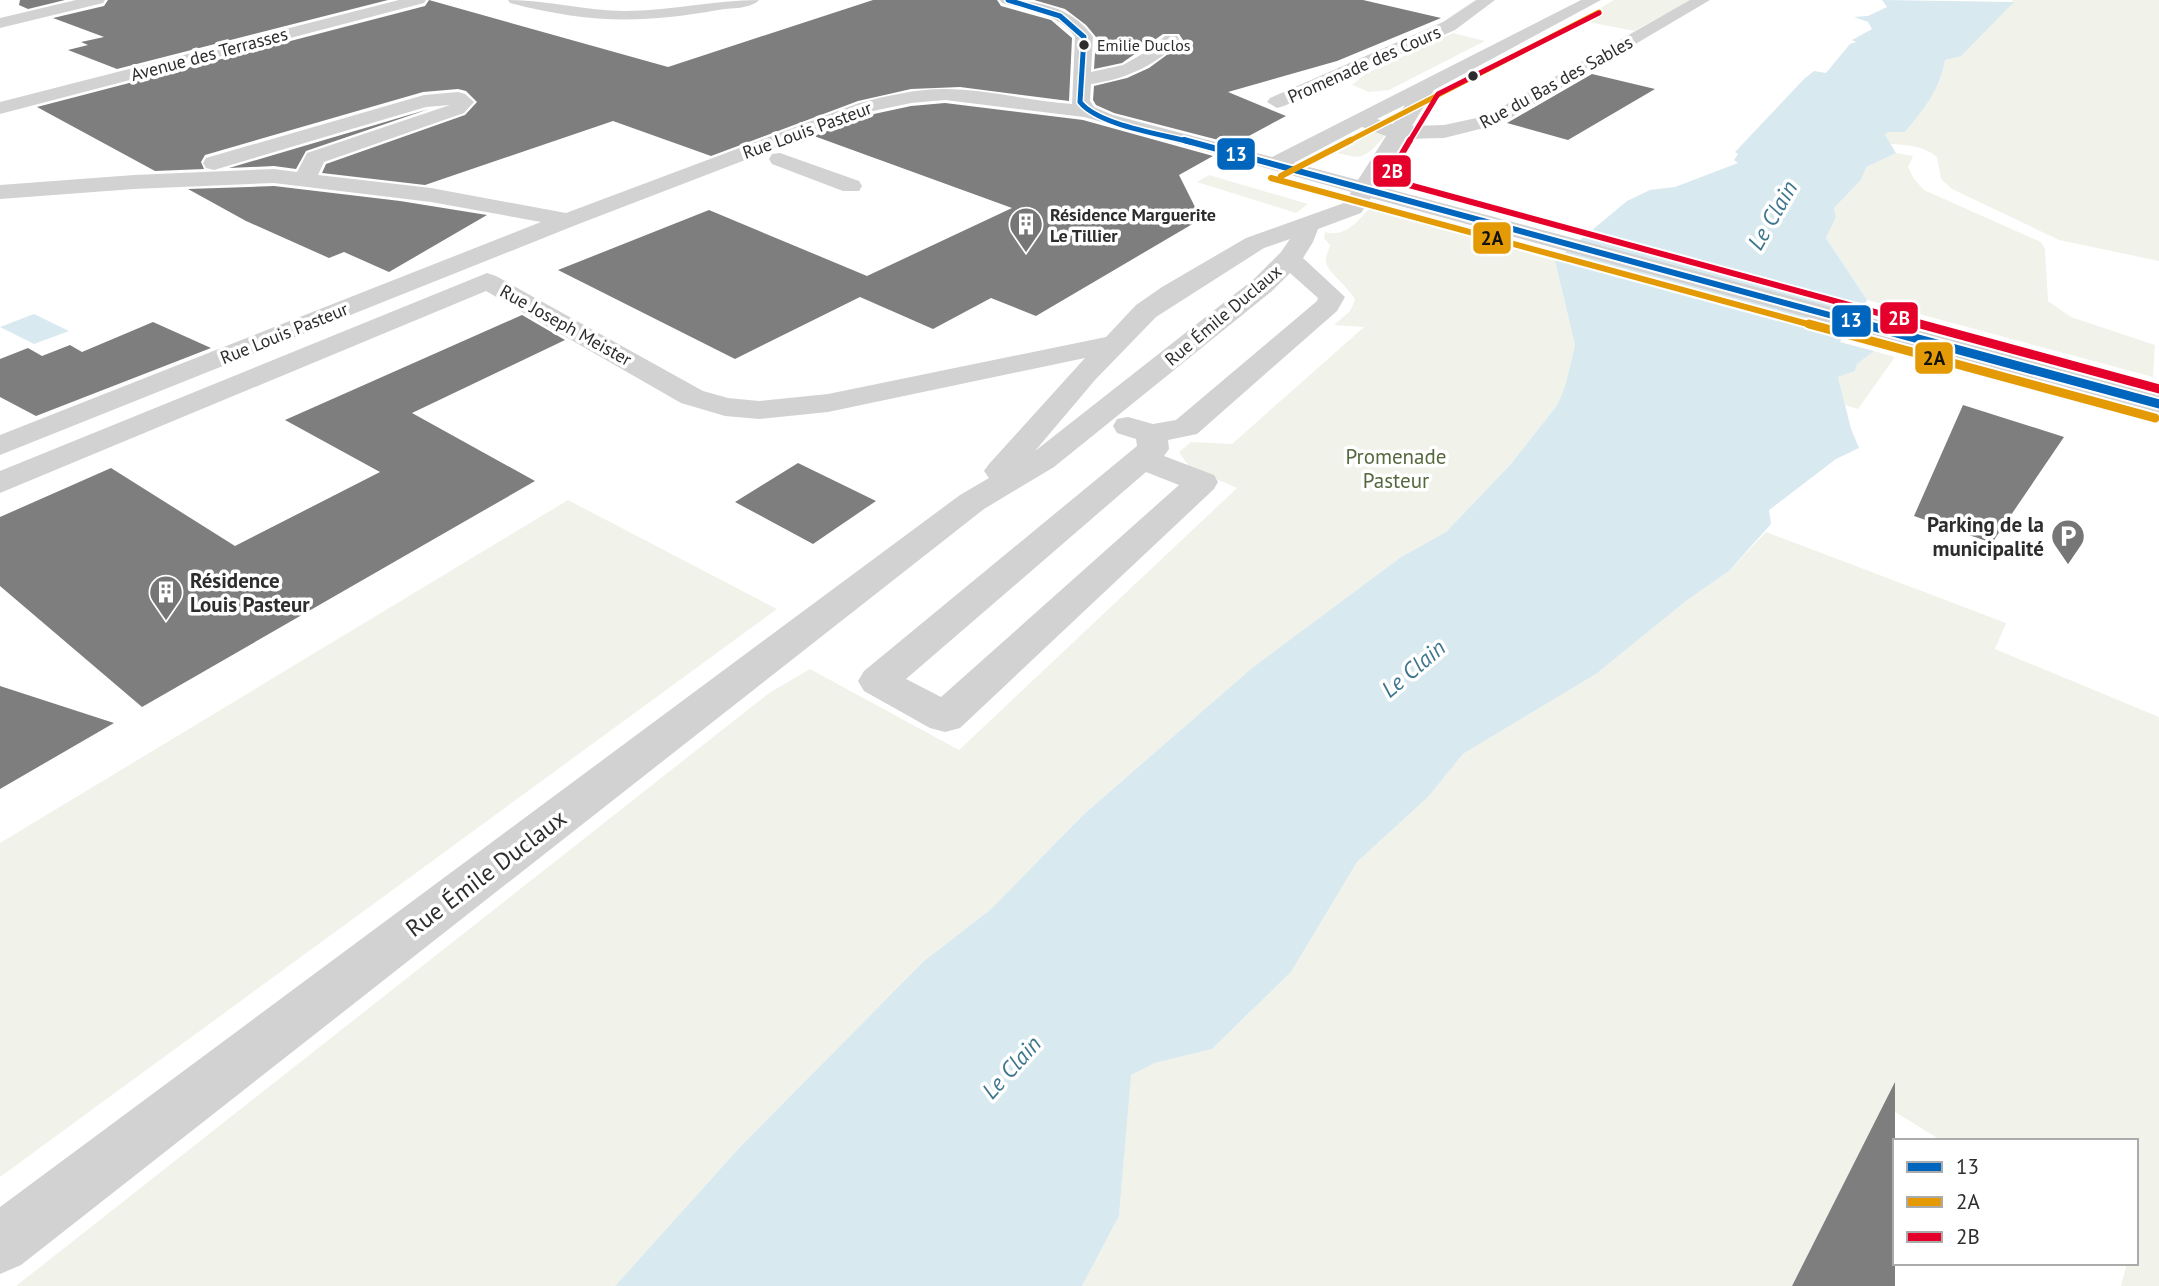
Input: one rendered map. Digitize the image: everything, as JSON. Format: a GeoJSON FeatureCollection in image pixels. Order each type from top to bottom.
{"type":"FeatureCollection","features":[{"type":"Feature","properties":{"kind":"street"},"geometry":{"type":"LineString","coordinates":[[0,23],[97,0]]}},
{"type":"Feature","properties":{"kind":"street","name":"Avenue des Terrasses"},"geometry":{"type":"LineString","coordinates":[[0,108],[418,0]]}},
{"type":"Feature","properties":{"kind":"street"},"geometry":{"type":"LineString","coordinates":[[516,0],[577,13],[613,16],[677,11],[751,0]]}},
{"type":"Feature","properties":{"kind":"street"},"geometry":{"type":"LineString","coordinates":[[1008,0],[1040,10],[1080,29],[1084,37],[1080,102],[1087,111]]}},
{"type":"Feature","properties":{"kind":"street","name":"Promenade des Cours"},"geometry":{"type":"LineString","coordinates":[[1275,164],[1593,0]]}},
{"type":"Feature","properties":{"kind":"street","name":"Rue du Bas des Sables"},"geometry":{"type":"LineString","coordinates":[[1360,118],[1376,128],[1400,132],[1466,130],[1493,120],[1702,0]]}},
{"type":"Feature","properties":{"kind":"street","name":"Promenade des Cours"},"geometry":{"type":"LineString","coordinates":[[1277,102],[1457,22],[1487,1]]}},
{"type":"Feature","properties":{"kind":"street"},"geometry":{"type":"LineString","coordinates":[[1457,22],[1478,26]]}},
{"type":"Feature","properties":{"kind":"street"},"geometry":{"type":"LineString","coordinates":[[1497,30],[1522,35]]}},
{"type":"Feature","properties":{"kind":"street"},"geometry":{"type":"LineString","coordinates":[[1081,79],[1111,76],[1153,58],[1171,40]]}},
{"type":"Feature","properties":{"kind":"street"},"geometry":{"type":"LineString","coordinates":[[1311,223],[1334,201],[1365,188],[1429,83]]}},
{"type":"Feature","properties":{"kind":"street","name":"Rue Louis Pasteur"},"geometry":{"type":"LineString","coordinates":[[0,446],[568,220],[878,104],[939,94],[1008,97],[1060,111],[1087,111],[1106,119],[2159,404]]}},
{"type":"Feature","properties":{"kind":"street"},"geometry":{"type":"LineString","coordinates":[[214,163],[424,100],[458,98],[464,102],[457,109],[315,158],[304,180]]}},
{"type":"Feature","properties":{"kind":"street"},"geometry":{"type":"LineString","coordinates":[[780,159],[850,186]]}},
{"type":"Feature","properties":{"kind":"street"},"geometry":{"type":"LineString","coordinates":[[0,192],[134,182],[274,176],[431,195],[568,220]]}},
{"type":"Feature","properties":{"kind":"street","name":"Rue Émile Duclaux"},"geometry":{"type":"LineString","coordinates":[[972,502],[1115,342],[1146,312],[1255,243],[1311,223]]}},
{"type":"Feature","properties":{"kind":"street","name":"Rue Émile Duclaux"},"geometry":{"type":"LineString","coordinates":[[0,1244],[972,502],[1043,460],[1282,266],[1311,223]]}},
{"type":"Feature","properties":{"kind":"street"},"geometry":{"type":"LineString","coordinates":[[1100,415],[1147,446],[1202,482],[945,717],[878,681],[1147,446],[1186,427],[1328,305],[1332,297],[1325,289],[1282,266],[1248,269],[1225,260]]}},
{"type":"Feature","properties":{"kind":"street","name":"Rue Joseph Meister"},"geometry":{"type":"LineString","coordinates":[[0,482],[487,281],[610,348],[692,397],[725,407],[759,410],[828,403],[1115,342]]}},
{"type":"Feature","properties":{"kind":"green space"},"geometry":{"type":"Polygon","coordinates":[[[1614,0],[1691,0],[1634,31],[1579,20],[1614,0]]]}},
{"type":"Feature","properties":{"kind":"green space"},"geometry":{"type":"Polygon","coordinates":[[[2011,0],[2159,0],[2159,261],[2059,240],[1952,189],[1941,179],[1937,157],[1926,150],[1889,144],[1885,135],[1888,132],[1905,132],[1925,107],[1939,81],[1945,60],[1961,55],[2013,1],[2011,0]]]}},
{"type":"Feature","properties":{"kind":"green space"},"geometry":{"type":"Polygon","coordinates":[[[1453,33],[1485,41],[1389,90],[1369,92],[1352,85],[1365,74],[1453,33]]]}},
{"type":"Feature","properties":{"kind":"green space"},"geometry":{"type":"Polygon","coordinates":[[[1365,129],[1386,134],[1365,155],[1353,156],[1323,149],[1365,129]]]}},
{"type":"Feature","properties":{"kind":"green space"},"geometry":{"type":"Polygon","coordinates":[[[1896,153],[1913,156],[1908,167],[1924,190],[2041,242],[2045,249],[2048,301],[2071,317],[2155,345],[2153,377],[1867,300],[1826,238],[1836,217],[1834,208],[1861,180],[1865,167],[1896,153]]]}},
{"type":"Feature","properties":{"kind":"green space"},"geometry":{"type":"Polygon","coordinates":[[[1209,175],[1308,204],[1296,213],[1197,182],[1209,175]]]}},
{"type":"Feature","properties":{"kind":"green space","name":"Promenade Pasteur"},"geometry":{"type":"Polygon","coordinates":[[[1370,208],[1555,261],[1575,345],[1558,404],[1510,465],[1446,532],[1401,557],[1252,668],[1083,815],[990,910],[924,961],[740,1147],[615,1286],[16,1286],[769,693],[810,669],[959,750],[1237,488],[1190,468],[1179,452],[1191,442],[1232,444],[1364,327],[1334,325],[1350,311],[1355,300],[1327,266],[1326,258],[1330,245],[1324,238],[1325,232],[1339,233],[1350,227],[1370,208]]]}},
{"type":"Feature","properties":{"kind":"green space"},"geometry":{"type":"Polygon","coordinates":[[[1874,351],[1895,357],[1858,409],[1845,405],[1838,377],[1855,371],[1856,364],[1874,351]]]}},
{"type":"Feature","properties":{"kind":"green space"},"geometry":{"type":"Polygon","coordinates":[[[568,500],[777,609],[0,1177],[0,843],[568,500]]]}},
{"type":"Feature","properties":{"kind":"green space"},"geometry":{"type":"Polygon","coordinates":[[[1766,532],[2006,623],[1995,649],[2159,717],[2159,1286],[2121,1286],[2126,1265],[2138,1265],[2138,1139],[1939,1139],[1884,1105],[1792,1286],[1082,1286],[1119,1216],[1130,1075],[1155,1063],[1212,1049],[1291,972],[1357,862],[1429,796],[1463,754],[1596,674],[1686,601],[1729,571],[1766,532]]]}},
{"type":"Feature","properties":{"kind":"water","name":"Le Clain"},"geometry":{"type":"Polygon","coordinates":[[[1882,0],[2014,2],[1961,56],[1945,60],[1935,90],[1912,124],[1905,132],[1888,132],[1885,135],[1896,153],[1866,167],[1861,180],[1834,208],[1836,217],[1826,238],[1867,300],[1840,342],[1874,351],[1857,364],[1855,371],[1838,377],[1851,429],[1859,448],[1836,459],[1769,510],[1771,524],[1729,571],[1686,601],[1596,674],[1463,754],[1429,796],[1357,862],[1291,972],[1212,1049],[1155,1063],[1131,1075],[1119,1216],[1082,1286],[615,1286],[740,1147],[924,961],[990,910],[1083,815],[1252,668],[1401,557],[1446,532],[1510,465],[1558,404],[1575,345],[1555,261],[1627,201],[1650,190],[1675,187],[1738,163],[1734,160],[1738,154],[1735,152],[1804,79],[1814,71],[1826,73],[1850,44],[1856,42],[1852,40],[1872,29],[1868,22],[1854,17],[1868,16],[1887,7],[1882,0]]]}},
{"type":"Feature","properties":{"kind":"water"},"geometry":{"type":"Polygon","coordinates":[[[34,314],[69,331],[34,344],[0,327],[34,314]]]}},
{"type":"Feature","properties":{"kind":"building"},"geometry":{"type":"Polygon","coordinates":[[[20,0],[65,0],[28,9],[19,5],[20,0]]]}},
{"type":"Feature","properties":{"kind":"building"},"geometry":{"type":"Polygon","coordinates":[[[108,0],[388,0],[117,69],[68,50],[88,45],[81,42],[104,37],[53,18],[104,6],[108,0]]]}},
{"type":"Feature","properties":{"kind":"building"},"geometry":{"type":"Polygon","coordinates":[[[429,0],[668,67],[873,0],[997,0],[1001,6],[1051,20],[1072,38],[1069,101],[960,87],[911,89],[858,101],[711,156],[613,121],[425,185],[322,173],[326,164],[465,115],[477,102],[466,91],[458,89],[423,92],[205,155],[201,162],[204,169],[155,171],[37,107],[425,6],[429,0]]]}},
{"type":"Feature","properties":{"kind":"building"},"geometry":{"type":"Polygon","coordinates":[[[1034,0],[1363,0],[1441,18],[1337,61],[1228,92],[1286,116],[1234,144],[1114,113],[1096,105],[1093,100],[1094,86],[1127,78],[1149,68],[1179,46],[1183,40],[1179,34],[1163,34],[1122,63],[1094,69],[1096,37],[1086,25],[1065,9],[1034,0]]]}},
{"type":"Feature","properties":{"kind":"building"},"geometry":{"type":"Polygon","coordinates":[[[1592,74],[1655,89],[1568,140],[1507,123],[1592,74]]]}},
{"type":"Feature","properties":{"kind":"building"},"geometry":{"type":"Polygon","coordinates":[[[945,103],[1083,120],[1213,156],[1179,175],[1201,219],[1036,316],[991,298],[933,329],[860,297],[735,359],[558,270],[709,210],[867,276],[1012,208],[814,136],[874,114],[911,106],[945,103]]]}},
{"type":"Feature","properties":{"kind":"building"},"geometry":{"type":"Polygon","coordinates":[[[429,109],[306,151],[296,169],[274,166],[229,168],[429,109]]]}},
{"type":"Feature","properties":{"kind":"building"},"geometry":{"type":"Polygon","coordinates":[[[274,186],[400,201],[487,215],[389,272],[344,252],[329,258],[246,221],[188,189],[274,186]]]}},
{"type":"Feature","properties":{"kind":"building","name":"Résidence Louis Pasteur"},"geometry":{"type":"Polygon","coordinates":[[[522,315],[565,340],[412,413],[535,481],[142,707],[0,586],[0,517],[111,468],[235,546],[380,472],[285,420],[522,315]]]}},
{"type":"Feature","properties":{"kind":"building"},"geometry":{"type":"Polygon","coordinates":[[[153,322],[211,348],[36,416],[0,397],[0,359],[28,348],[42,356],[70,345],[82,352],[153,322]]]}},
{"type":"Feature","properties":{"kind":"building"},"geometry":{"type":"Polygon","coordinates":[[[1963,405],[2064,437],[1992,543],[1914,516],[1963,405]]]}},
{"type":"Feature","properties":{"kind":"building"},"geometry":{"type":"Polygon","coordinates":[[[798,463],[876,501],[813,544],[735,502],[798,463]]]}},
{"type":"Feature","properties":{"kind":"building"},"geometry":{"type":"Polygon","coordinates":[[[0,686],[114,723],[0,789],[0,686]]]}},
{"type":"Feature","properties":{"kind":"building"},"geometry":{"type":"Polygon","coordinates":[[[1895,1082],[1895,1286],[1792,1286],[1895,1082]]]}},
{"type":"Feature","properties":{"kind":"transit line","name":"13"},"geometry":{"type":"LineString","coordinates":[[1008,0],[1060,16],[1084,37],[1080,102],[1087,111],[1106,119],[2159,404]]}},
{"type":"Feature","properties":{"kind":"transit line","name":"2A"},"geometry":{"type":"LineString","coordinates":[[1281,176],[1599,12]]}},
{"type":"Feature","properties":{"kind":"transit line","name":"2B"},"geometry":{"type":"LineString","coordinates":[[1599,13],[1438,94],[1387,179],[2159,389]]}},
{"type":"Feature","properties":{"kind":"transit line","name":"2A"},"geometry":{"type":"LineString","coordinates":[[1271,178],[2155,418]]}},
{"type":"Feature","properties":{"kind":"place","name":"Emilie Duclos"},"geometry":{"type":"Point","coordinates":[1084,45]}},
{"type":"Feature","properties":{"kind":"place","name":"Résidence Marguerite Le Tillier"},"geometry":{"type":"Point","coordinates":[1026,254]}},
{"type":"Feature","properties":{"kind":"place","name":"Parking de la municipalité"},"geometry":{"type":"Point","coordinates":[2068,566]}},
{"type":"Feature","properties":{"kind":"place","name":"Résidence Louis Pasteur"},"geometry":{"type":"Point","coordinates":[166,622]}}]}
